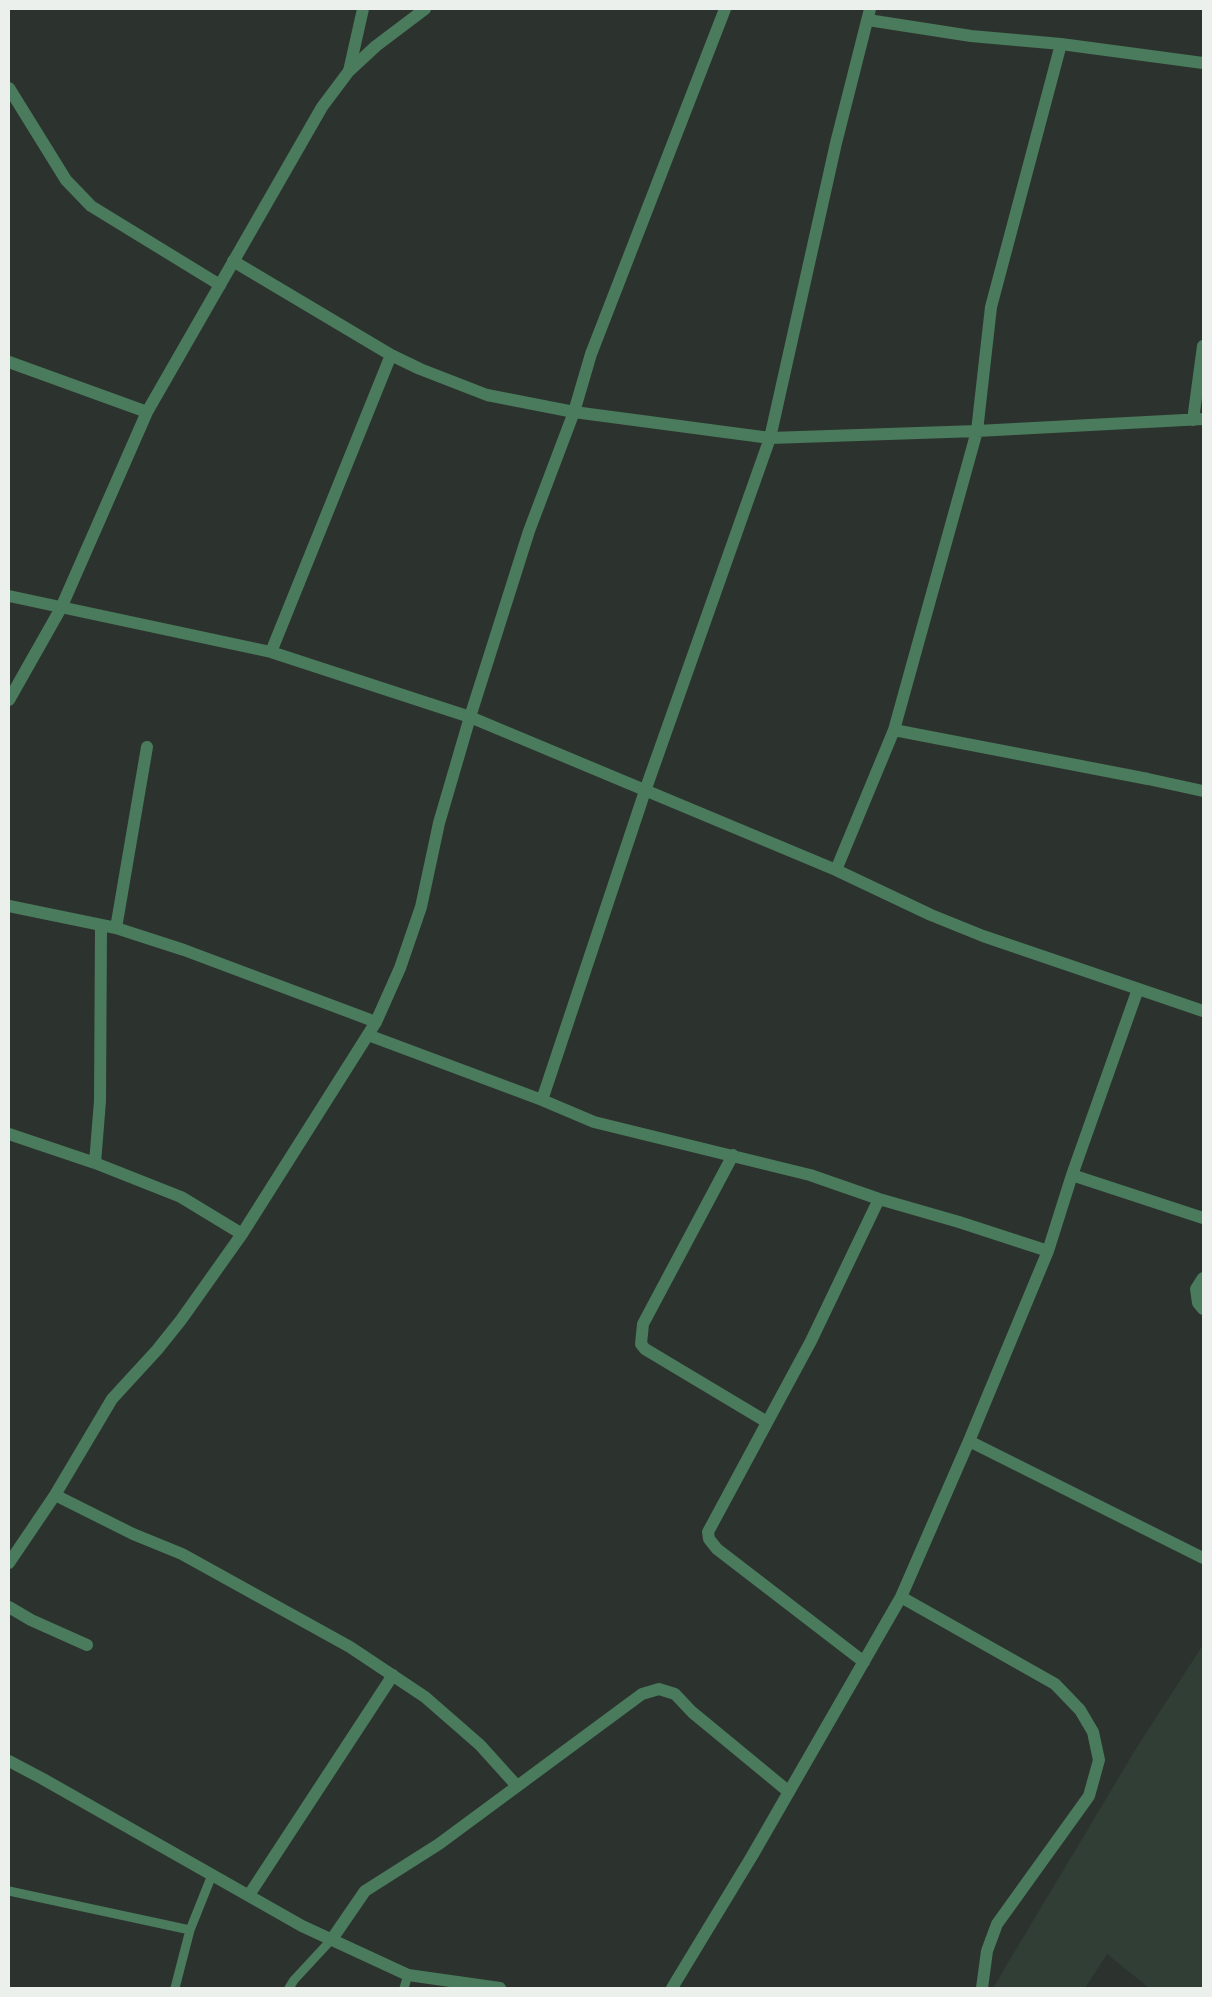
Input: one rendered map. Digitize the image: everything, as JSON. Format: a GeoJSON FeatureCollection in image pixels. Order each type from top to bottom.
{"type":"FeatureCollection","features":[{"type":"Feature","properties":{"kind":"street"},"geometry":{"type":"LineString","coordinates":[[348,71],[363,9]]}},
{"type":"Feature","properties":{"kind":"street"},"geometry":{"type":"LineString","coordinates":[[9,700],[61,608],[147,412],[322,107],[348,71],[376,46],[425,9]]}},
{"type":"Feature","properties":{"kind":"street"},"geometry":{"type":"LineString","coordinates":[[9,1563],[56,1495],[112,1399],[157,1350],[181,1320],[242,1234],[376,1022],[400,968],[421,907],[438,823],[528,531],[574,412],[591,354],[725,9]]}},
{"type":"Feature","properties":{"kind":"street"},"geometry":{"type":"LineString","coordinates":[[542,1100],[644,791],[770,438],[836,143],[869,14],[971,36],[1061,44],[1203,63]]}},
{"type":"Feature","properties":{"kind":"street"},"geometry":{"type":"LineString","coordinates":[[836,870],[894,730],[978,431],[991,307],[1061,44]]}},
{"type":"Feature","properties":{"kind":"street"},"geometry":{"type":"LineString","coordinates":[[9,88],[66,180],[91,206],[220,285]]}},
{"type":"Feature","properties":{"kind":"street"},"geometry":{"type":"LineString","coordinates":[[233,261],[391,355],[420,369],[487,395],[574,412],[770,438],[978,431],[1198,420],[1203,346]]}},
{"type":"Feature","properties":{"kind":"street"},"geometry":{"type":"LineString","coordinates":[[271,652],[391,355]]}},
{"type":"Feature","properties":{"kind":"street"},"geometry":{"type":"LineString","coordinates":[[9,362],[147,412]]}},
{"type":"Feature","properties":{"kind":"street"},"geometry":{"type":"LineString","coordinates":[[9,596],[271,652],[470,717],[836,870],[931,915],[983,936],[1203,1011]]}},
{"type":"Feature","properties":{"kind":"street"},"geometry":{"type":"LineString","coordinates":[[894,730],[1203,791]]}},
{"type":"Feature","properties":{"kind":"street"},"geometry":{"type":"LineString","coordinates":[[116,928],[147,747]]}},
{"type":"Feature","properties":{"kind":"street"},"geometry":{"type":"LineString","coordinates":[[9,906],[116,928],[184,950],[376,1022]]}},
{"type":"Feature","properties":{"kind":"street"},"geometry":{"type":"LineString","coordinates":[[95,1163],[100,1101],[101,924]]}},
{"type":"Feature","properties":{"kind":"street"},"geometry":{"type":"LineString","coordinates":[[672,1988],[901,1597],[969,1441],[1048,1251],[1072,1175],[1138,989]]}},
{"type":"Feature","properties":{"kind":"street"},"geometry":{"type":"LineString","coordinates":[[368,1035],[542,1100],[594,1122],[810,1175],[1048,1251]]}},
{"type":"Feature","properties":{"kind":"street"},"geometry":{"type":"LineString","coordinates":[[9,1134],[95,1163],[181,1197],[242,1234]]}},
{"type":"Feature","properties":{"kind":"street"},"geometry":{"type":"LineString","coordinates":[[733,1156],[643,1324],[641,1344],[645,1349],[767,1422]]}},
{"type":"Feature","properties":{"kind":"street"},"geometry":{"type":"LineString","coordinates":[[1072,1175],[1203,1218]]}},
{"type":"Feature","properties":{"kind":"street"},"geometry":{"type":"LineString","coordinates":[[864,1662],[718,1549],[709,1539],[708,1532],[811,1341],[879,1198]]}},
{"type":"Feature","properties":{"kind":"street"},"geometry":{"type":"LineString","coordinates":[[1203,1278],[1196,1289],[1198,1303],[1203,1309]]}},
{"type":"Feature","properties":{"kind":"street"},"geometry":{"type":"LineString","coordinates":[[969,1441],[1203,1558]]}},
{"type":"Feature","properties":{"kind":"street"},"geometry":{"type":"LineString","coordinates":[[56,1495],[133,1534],[182,1554],[350,1646],[426,1697],[480,1745],[517,1786]]}},
{"type":"Feature","properties":{"kind":"street"},"geometry":{"type":"LineString","coordinates":[[901,1597],[1055,1684],[1080,1710],[1093,1732],[1099,1760],[1089,1796],[997,1924],[987,1951],[982,1988]]}},
{"type":"Feature","properties":{"kind":"street"},"geometry":{"type":"LineString","coordinates":[[9,1607],[31,1620],[87,1645]]}},
{"type":"Feature","properties":{"kind":"street"},"geometry":{"type":"LineString","coordinates":[[249,1895],[393,1675]]}},
{"type":"Feature","properties":{"kind":"street"},"geometry":{"type":"LineString","coordinates":[[332,1939],[365,1891],[439,1844],[642,1694],[659,1688],[675,1694],[692,1712],[788,1792]]}},
{"type":"Feature","properties":{"kind":"street"},"geometry":{"type":"LineString","coordinates":[[9,1761],[302,1926],[408,1975],[500,1988]]}},
{"type":"Feature","properties":{"kind":"lane"},"geometry":{"type":"LineString","coordinates":[[175,1988],[190,1930],[212,1875]]}},
{"type":"Feature","properties":{"kind":"lane"},"geometry":{"type":"LineString","coordinates":[[9,1891],[190,1930]]}},
{"type":"Feature","properties":{"kind":"lane"},"geometry":{"type":"LineString","coordinates":[[289,1988],[294,1980],[332,1939]]}},
{"type":"Feature","properties":{"kind":"lane"},"geometry":{"type":"LineString","coordinates":[[404,1988],[408,1975]]}},
{"type":"Feature","properties":{"kind":"shaded area"},"geometry":{"type":"Polygon","coordinates":[[[1203,1645],[1203,1988],[1149,1988],[1107,1954],[1085,1988],[993,1988],[1137,1747],[1203,1645]]]}}]}
